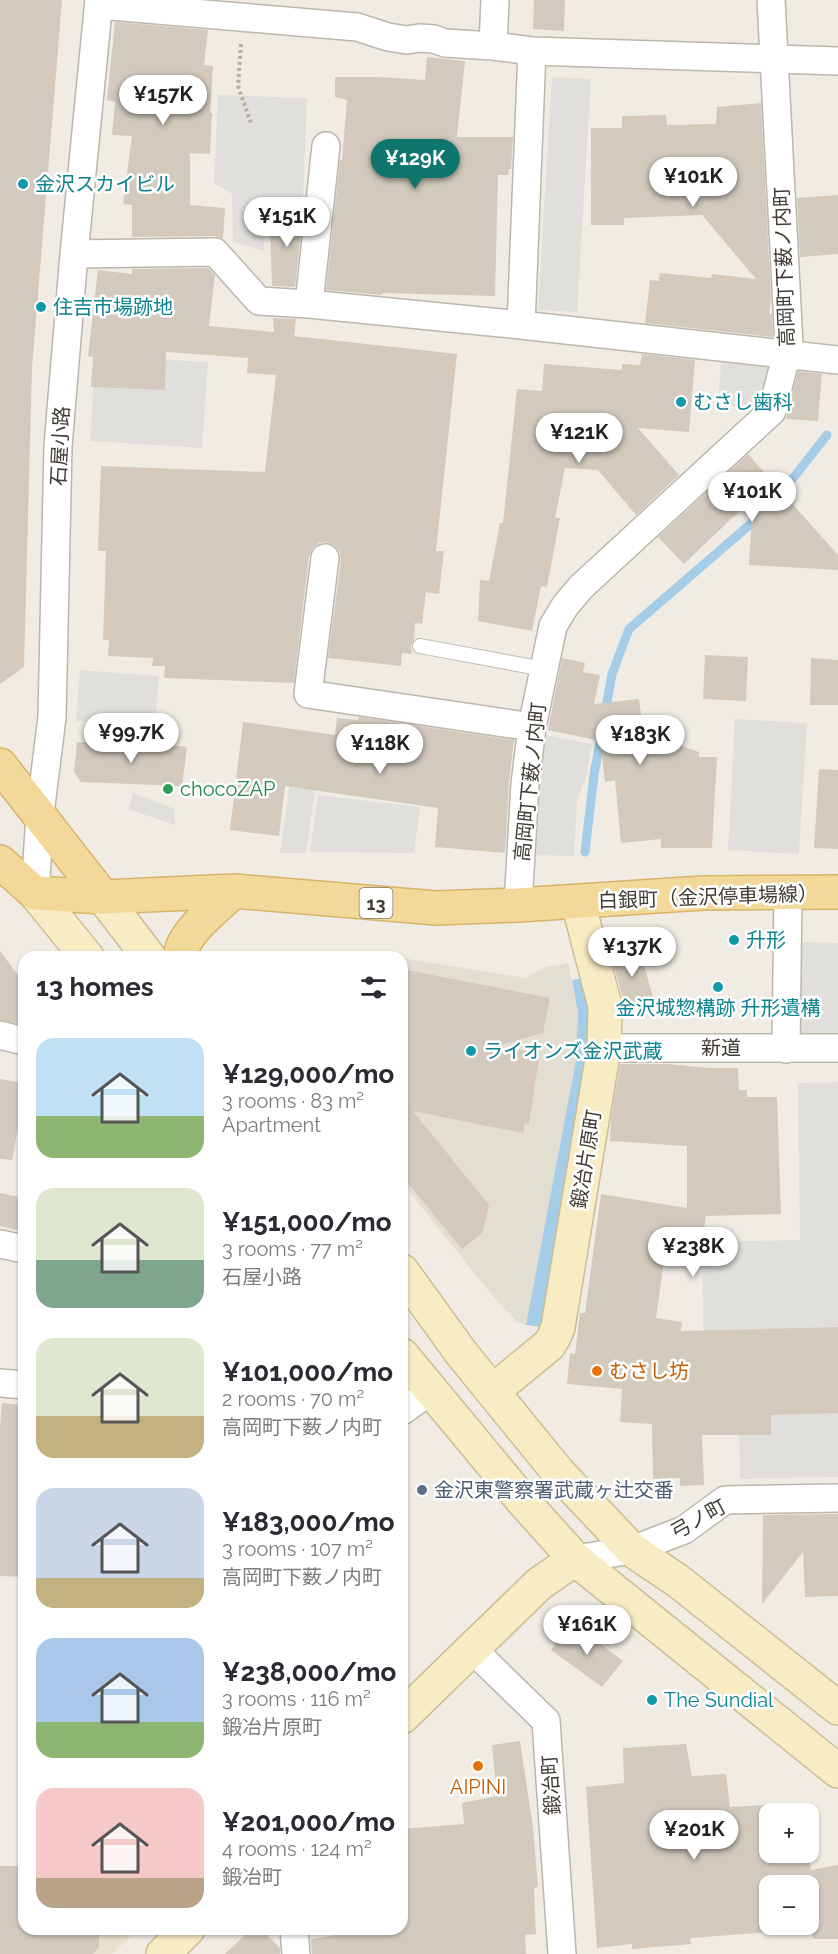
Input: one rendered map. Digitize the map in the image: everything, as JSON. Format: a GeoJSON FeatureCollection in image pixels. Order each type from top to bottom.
{"type":"FeatureCollection","features":[{"type":"Feature","properties":{"kind":"main road"},"geometry":{"type":"LineString","coordinates":[[0,765],[103,897]]}},
{"type":"Feature","properties":{"kind":"main road"},"geometry":{"type":"LineString","coordinates":[[0,862],[35,893]]}},
{"type":"Feature","properties":{"kind":"main road"},"geometry":{"type":"LineString","coordinates":[[180,951],[201,921],[234,891]]}},
{"type":"Feature","properties":{"kind":"main road","name":"13"},"geometry":{"type":"LineString","coordinates":[[35,893],[103,897],[234,891],[436,908],[578,902]]}},
{"type":"Feature","properties":{"kind":"main road","name":"白銀町（金沢停車場線）"},"geometry":{"type":"LineString","coordinates":[[578,902],[703,893],[838,892]]}},
{"type":"Feature","properties":{"kind":"street"},"geometry":{"type":"LineString","coordinates":[[493,46],[495,0]]}},
{"type":"Feature","properties":{"kind":"street","name":"高岡町下薮ノ内町"},"geometry":{"type":"LineString","coordinates":[[518,905],[525,784],[531,727],[553,626],[565,606],[581,587],[772,411],[788,354],[771,0]]}},
{"type":"Feature","properties":{"kind":"street"},"geometry":{"type":"LineString","coordinates":[[99,2],[357,27],[388,38],[434,39],[445,43],[532,51],[838,61]]}},
{"type":"Feature","properties":{"kind":"street","name":"石屋小路"},"geometry":{"type":"LineString","coordinates":[[35,893],[40,814],[52,717],[58,446],[99,2]]}},
{"type":"Feature","properties":{"kind":"street"},"geometry":{"type":"LineString","coordinates":[[521,325],[532,51]]}},
{"type":"Feature","properties":{"kind":"street"},"geometry":{"type":"LineString","coordinates":[[309,304],[326,146]]}},
{"type":"Feature","properties":{"kind":"street"},"geometry":{"type":"LineString","coordinates":[[74,254],[215,252],[259,301],[521,325],[838,360]]}},
{"type":"Feature","properties":{"kind":"street"},"geometry":{"type":"LineString","coordinates":[[325,558],[308,694],[531,727]]}},
{"type":"Feature","properties":{"kind":"street"},"geometry":{"type":"LineString","coordinates":[[786,1048],[788,892]]}},
{"type":"Feature","properties":{"kind":"street"},"geometry":{"type":"LineString","coordinates":[[35,893],[82,951]]}},
{"type":"Feature","properties":{"kind":"street"},"geometry":{"type":"LineString","coordinates":[[103,897],[144,951]]}},
{"type":"Feature","properties":{"kind":"street","name":"鍛冶片原町"},"geometry":{"type":"LineString","coordinates":[[493,1391],[549,1345],[558,1327],[604,1048],[605,1006],[578,902]]}},
{"type":"Feature","properties":{"kind":"street"},"geometry":{"type":"LineString","coordinates":[[0,1035],[18,1040]]}},
{"type":"Feature","properties":{"kind":"street","name":"新道"},"geometry":{"type":"LineString","coordinates":[[604,1048],[838,1048]]}},
{"type":"Feature","properties":{"kind":"street"},"geometry":{"type":"LineString","coordinates":[[0,1244],[18,1248]]}},
{"type":"Feature","properties":{"kind":"street"},"geometry":{"type":"LineString","coordinates":[[408,1279],[462,1354],[558,1472],[632,1550],[678,1581],[838,1708]]}},
{"type":"Feature","properties":{"kind":"street"},"geometry":{"type":"LineString","coordinates":[[408,1362],[522,1500],[575,1559],[838,1771]]}},
{"type":"Feature","properties":{"kind":"street"},"geometry":{"type":"LineString","coordinates":[[0,1383],[18,1384]]}},
{"type":"Feature","properties":{"kind":"street"},"geometry":{"type":"LineString","coordinates":[[408,1407],[431,1390]]}},
{"type":"Feature","properties":{"kind":"street","name":"弓ノ町"},"geometry":{"type":"LineString","coordinates":[[575,1559],[632,1550],[684,1530],[725,1500],[838,1498]]}},
{"type":"Feature","properties":{"kind":"street"},"geometry":{"type":"LineString","coordinates":[[408,1711],[539,1584],[575,1559]]}},
{"type":"Feature","properties":{"kind":"street","name":"鍛冶町"},"geometry":{"type":"LineString","coordinates":[[471,1648],[546,1721],[562,1954]]}},
{"type":"Feature","properties":{"kind":"street"},"geometry":{"type":"LineString","coordinates":[[164,1954],[182,1935]]}},
{"type":"Feature","properties":{"kind":"street"},"geometry":{"type":"LineString","coordinates":[[294,1935],[296,1954]]}},
{"type":"Feature","properties":{"kind":"lane"},"geometry":{"type":"LineString","coordinates":[[420,646],[544,669]]}},
{"type":"Feature","properties":{"kind":"path"},"geometry":{"type":"LineString","coordinates":[[240,16],[238,86],[252,123]]}},
{"type":"Feature","properties":{"kind":"shaded area"},"geometry":{"type":"Polygon","coordinates":[[[552,77],[591,79],[577,312],[538,310],[552,77]]]}},
{"type":"Feature","properties":{"kind":"shaded area"},"geometry":{"type":"Polygon","coordinates":[[[218,95],[307,98],[303,199],[266,198],[264,251],[233,242],[232,194],[214,183],[218,95]]]}},
{"type":"Feature","properties":{"kind":"shaded area"},"geometry":{"type":"Polygon","coordinates":[[[137,358],[208,362],[202,448],[90,441],[94,380],[137,358]]]}},
{"type":"Feature","properties":{"kind":"shaded area"},"geometry":{"type":"Polygon","coordinates":[[[721,363],[772,367],[761,407],[718,406],[721,363]]]}},
{"type":"Feature","properties":{"kind":"shaded area"},"geometry":{"type":"Polygon","coordinates":[[[80,670],[159,676],[155,727],[76,721],[80,670]]]}},
{"type":"Feature","properties":{"kind":"shaded area"},"geometry":{"type":"Polygon","coordinates":[[[735,719],[807,723],[799,854],[728,850],[735,719]]]}},
{"type":"Feature","properties":{"kind":"shaded area"},"geometry":{"type":"Polygon","coordinates":[[[541,734],[592,744],[586,777],[577,801],[574,856],[530,855],[541,734]]]}},
{"type":"Feature","properties":{"kind":"shaded area"},"geometry":{"type":"Polygon","coordinates":[[[293,760],[319,763],[306,853],[280,853],[293,760]]]}},
{"type":"Feature","properties":{"kind":"shaded area"},"geometry":{"type":"Polygon","coordinates":[[[133,793],[175,809],[175,825],[128,809],[133,793]]]}},
{"type":"Feature","properties":{"kind":"shaded area"},"geometry":{"type":"Polygon","coordinates":[[[318,795],[420,807],[414,853],[310,852],[318,795]]]}},
{"type":"Feature","properties":{"kind":"shaded area"},"geometry":{"type":"Polygon","coordinates":[[[796,942],[838,943],[838,1034],[794,1033],[796,942]]]}},
{"type":"Feature","properties":{"kind":"shaded area"},"geometry":{"type":"Polygon","coordinates":[[[408,959],[526,978],[542,968],[568,963],[578,1013],[576,1060],[526,1325],[518,1323],[491,1294],[408,1190],[408,959]]]}},
{"type":"Feature","properties":{"kind":"shaded area"},"geometry":{"type":"Polygon","coordinates":[[[838,1082],[838,1477],[740,1479],[739,1424],[705,1425],[702,1242],[800,1240],[798,1083],[838,1082]]]}},
{"type":"Feature","properties":{"kind":"shaded area"},"geometry":{"type":"Polygon","coordinates":[[[18,1935],[132,1935],[112,1954],[0,1954],[18,1935]]]}},
{"type":"Feature","properties":{"kind":"water"},"geometry":{"type":"Polygon","coordinates":[[[583,978],[589,1011],[588,1062],[540,1327],[526,1325],[576,1060],[578,1013],[572,980],[583,978]]]}},
{"type":"Feature","properties":{"kind":"building","name":"金沢スカイビル"},"geometry":{"type":"Polygon","coordinates":[[[0,0],[62,0],[32,368],[24,667],[0,684],[0,0]]]}},
{"type":"Feature","properties":{"kind":"building"},"geometry":{"type":"Polygon","coordinates":[[[534,0],[565,0],[564,31],[533,29],[534,0]]]}},
{"type":"Feature","properties":{"kind":"building"},"geometry":{"type":"Polygon","coordinates":[[[115,22],[208,30],[204,65],[213,66],[210,154],[190,153],[190,205],[225,208],[223,239],[215,236],[132,237],[132,205],[123,204],[132,136],[112,135],[115,102],[107,100],[115,22]]]}},
{"type":"Feature","properties":{"kind":"building"},"geometry":{"type":"Polygon","coordinates":[[[427,57],[465,61],[457,137],[513,137],[511,169],[508,175],[498,175],[495,296],[383,293],[382,295],[326,290],[347,100],[335,97],[335,77],[425,80],[427,57]]]}},
{"type":"Feature","properties":{"kind":"building"},"geometry":{"type":"Polygon","coordinates":[[[761,103],[771,298],[769,314],[772,314],[773,337],[645,323],[650,280],[659,281],[660,273],[711,278],[712,274],[756,279],[702,215],[624,218],[624,225],[591,225],[591,128],[622,128],[622,116],[666,115],[667,125],[716,124],[717,107],[761,103]]]}},
{"type":"Feature","properties":{"kind":"building"},"geometry":{"type":"Polygon","coordinates":[[[838,195],[838,254],[800,257],[797,198],[838,195]]]}},
{"type":"Feature","properties":{"kind":"building"},"geometry":{"type":"Polygon","coordinates":[[[288,203],[304,205],[295,287],[272,286],[270,230],[285,232],[288,203]]]}},
{"type":"Feature","properties":{"kind":"building"},"geometry":{"type":"Polygon","coordinates":[[[208,268],[215,275],[209,326],[274,332],[273,318],[296,319],[294,336],[457,354],[436,551],[444,551],[439,594],[426,592],[422,624],[415,623],[414,640],[411,645],[412,654],[402,653],[401,666],[328,658],[341,560],[340,552],[335,546],[326,542],[319,543],[309,556],[294,683],[164,678],[165,666],[152,666],[153,658],[108,656],[109,640],[103,640],[106,551],[98,551],[101,466],[265,472],[276,375],[247,373],[248,358],[166,352],[165,390],[91,387],[93,357],[88,356],[98,270],[132,274],[132,269],[208,268]]]}},
{"type":"Feature","properties":{"kind":"building"},"geometry":{"type":"Polygon","coordinates":[[[642,354],[695,360],[689,432],[638,428],[679,475],[636,515],[598,470],[565,468],[555,518],[560,518],[547,587],[541,586],[532,631],[478,621],[480,580],[489,581],[500,523],[503,523],[517,389],[542,391],[544,364],[622,370],[622,364],[640,365],[642,354]]]}},
{"type":"Feature","properties":{"kind":"building"},"geometry":{"type":"Polygon","coordinates":[[[798,371],[822,374],[818,421],[786,419],[798,371]]]}},
{"type":"Feature","properties":{"kind":"building"},"geometry":{"type":"Polygon","coordinates":[[[748,454],[838,555],[838,570],[749,565],[753,498],[684,564],[658,537],[748,454]]]}},
{"type":"Feature","properties":{"kind":"building"},"geometry":{"type":"Polygon","coordinates":[[[705,655],[748,657],[746,701],[703,699],[705,655]]]}},
{"type":"Feature","properties":{"kind":"building"},"geometry":{"type":"Polygon","coordinates":[[[562,658],[585,663],[583,672],[600,675],[594,704],[639,699],[645,746],[679,745],[699,752],[699,757],[717,757],[712,848],[661,848],[661,839],[621,843],[615,780],[605,782],[600,741],[548,730],[562,658]]]}},
{"type":"Feature","properties":{"kind":"building"},"geometry":{"type":"Polygon","coordinates":[[[811,658],[838,660],[838,705],[810,705],[811,658]]]}},
{"type":"Feature","properties":{"kind":"building"},"geometry":{"type":"Polygon","coordinates":[[[359,717],[514,740],[505,853],[435,847],[438,808],[285,786],[279,836],[230,830],[243,722],[335,735],[337,718],[358,720],[359,717]]]}},
{"type":"Feature","properties":{"kind":"building"},"geometry":{"type":"Polygon","coordinates":[[[77,742],[146,749],[147,742],[187,747],[182,786],[81,782],[74,772],[77,742]]]}},
{"type":"Feature","properties":{"kind":"building"},"geometry":{"type":"Polygon","coordinates":[[[819,769],[838,770],[838,849],[814,848],[819,769]]]}},
{"type":"Feature","properties":{"kind":"building"},"geometry":{"type":"Polygon","coordinates":[[[639,947],[654,1001],[626,1010],[611,955],[639,947]]]}},
{"type":"Feature","properties":{"kind":"building"},"geometry":{"type":"Polygon","coordinates":[[[0,951],[18,975],[18,1024],[0,1020],[0,951]]]}},
{"type":"Feature","properties":{"kind":"building","name":"ライオンズ金沢武蔵"},"geometry":{"type":"Polygon","coordinates":[[[408,970],[550,998],[543,1033],[490,1048],[540,1052],[529,1124],[525,1123],[523,1133],[413,1111],[489,1205],[482,1233],[462,1249],[408,1183],[408,970]]]}},
{"type":"Feature","properties":{"kind":"building"},"geometry":{"type":"Polygon","coordinates":[[[620,1064],[738,1068],[739,1090],[747,1090],[747,1097],[777,1097],[781,1214],[706,1216],[703,1237],[668,1231],[656,1318],[682,1322],[681,1331],[838,1327],[838,1413],[771,1415],[771,1435],[702,1435],[704,1485],[680,1486],[680,1478],[653,1479],[652,1424],[620,1422],[622,1389],[567,1384],[570,1353],[575,1354],[580,1313],[585,1313],[601,1194],[687,1208],[687,1146],[610,1141],[611,1118],[620,1064]]]}},
{"type":"Feature","properties":{"kind":"building"},"geometry":{"type":"Polygon","coordinates":[[[0,1079],[18,1082],[18,1128],[12,1160],[0,1159],[0,1079]]]}},
{"type":"Feature","properties":{"kind":"building"},"geometry":{"type":"Polygon","coordinates":[[[0,1193],[18,1197],[18,1230],[0,1226],[0,1193]]]}},
{"type":"Feature","properties":{"kind":"building"},"geometry":{"type":"Polygon","coordinates":[[[2,1403],[18,1404],[18,1577],[0,1576],[2,1403]]]}},
{"type":"Feature","properties":{"kind":"building"},"geometry":{"type":"Polygon","coordinates":[[[838,1514],[838,1596],[805,1597],[803,1552],[762,1604],[763,1515],[838,1514]]]}},
{"type":"Feature","properties":{"kind":"building"},"geometry":{"type":"Polygon","coordinates":[[[567,1628],[579,1637],[584,1632],[623,1661],[602,1687],[551,1650],[567,1628]]]}},
{"type":"Feature","properties":{"kind":"building"},"geometry":{"type":"Polygon","coordinates":[[[520,1741],[533,1827],[538,1887],[534,1888],[536,1934],[525,1935],[526,1954],[312,1954],[311,1939],[337,1935],[408,1935],[408,1829],[464,1824],[462,1803],[497,1796],[492,1745],[520,1741]]]}},
{"type":"Feature","properties":{"kind":"building"},"geometry":{"type":"Polygon","coordinates":[[[686,1744],[692,1776],[726,1774],[730,1807],[759,1805],[759,1863],[810,1863],[811,1870],[838,1865],[838,1939],[813,1939],[813,1935],[819,1935],[819,1875],[759,1875],[759,1933],[690,1938],[691,1944],[632,1949],[632,1944],[597,1948],[586,1787],[624,1783],[623,1748],[686,1744]]]}},
{"type":"Feature","properties":{"kind":"building"},"geometry":{"type":"Polygon","coordinates":[[[0,1866],[18,1866],[18,1935],[99,1935],[99,1947],[93,1954],[0,1954],[0,1866]]]}},
{"type":"Feature","properties":{"kind":"building"},"geometry":{"type":"Polygon","coordinates":[[[245,1935],[267,1935],[280,1948],[280,1954],[225,1954],[245,1935]]]}},
{"type":"Feature","properties":{"kind":"waterway"},"geometry":{"type":"LineString","coordinates":[[775,501],[827,435]]}},
{"type":"Feature","properties":{"kind":"waterway"},"geometry":{"type":"LineString","coordinates":[[605,713],[612,674],[629,629],[761,515]]}},
{"type":"Feature","properties":{"kind":"waterway"},"geometry":{"type":"LineString","coordinates":[[585,852],[602,730]]}},
{"type":"Feature","properties":{"kind":"place","name":"金沢スカイビル"},"geometry":{"type":"Point","coordinates":[23,184]}},
{"type":"Feature","properties":{"kind":"place","name":"住吉市場跡地"},"geometry":{"type":"Point","coordinates":[41,307]}},
{"type":"Feature","properties":{"kind":"place","name":"むさし歯科"},"geometry":{"type":"Point","coordinates":[681,402]}},
{"type":"Feature","properties":{"kind":"place","name":"chocoZAP"},"geometry":{"type":"Point","coordinates":[168,789]}},
{"type":"Feature","properties":{"kind":"place","name":"升形"},"geometry":{"type":"Point","coordinates":[734,940]}},
{"type":"Feature","properties":{"kind":"place","name":"金沢城惣構跡 升形遺構"},"geometry":{"type":"Point","coordinates":[718,987]}},
{"type":"Feature","properties":{"kind":"place","name":"ライオンズ金沢武蔵"},"geometry":{"type":"Point","coordinates":[471,1051]}},
{"type":"Feature","properties":{"kind":"place","name":"むさし坊"},"geometry":{"type":"Point","coordinates":[597,1371]}},
{"type":"Feature","properties":{"kind":"place","name":"金沢東警察署武蔵ヶ辻交番"},"geometry":{"type":"Point","coordinates":[422,1490]}},
{"type":"Feature","properties":{"kind":"place","name":"The Sundial"},"geometry":{"type":"Point","coordinates":[652,1700]}},
{"type":"Feature","properties":{"kind":"place","name":"AIPINI"},"geometry":{"type":"Point","coordinates":[478,1766]}}]}
